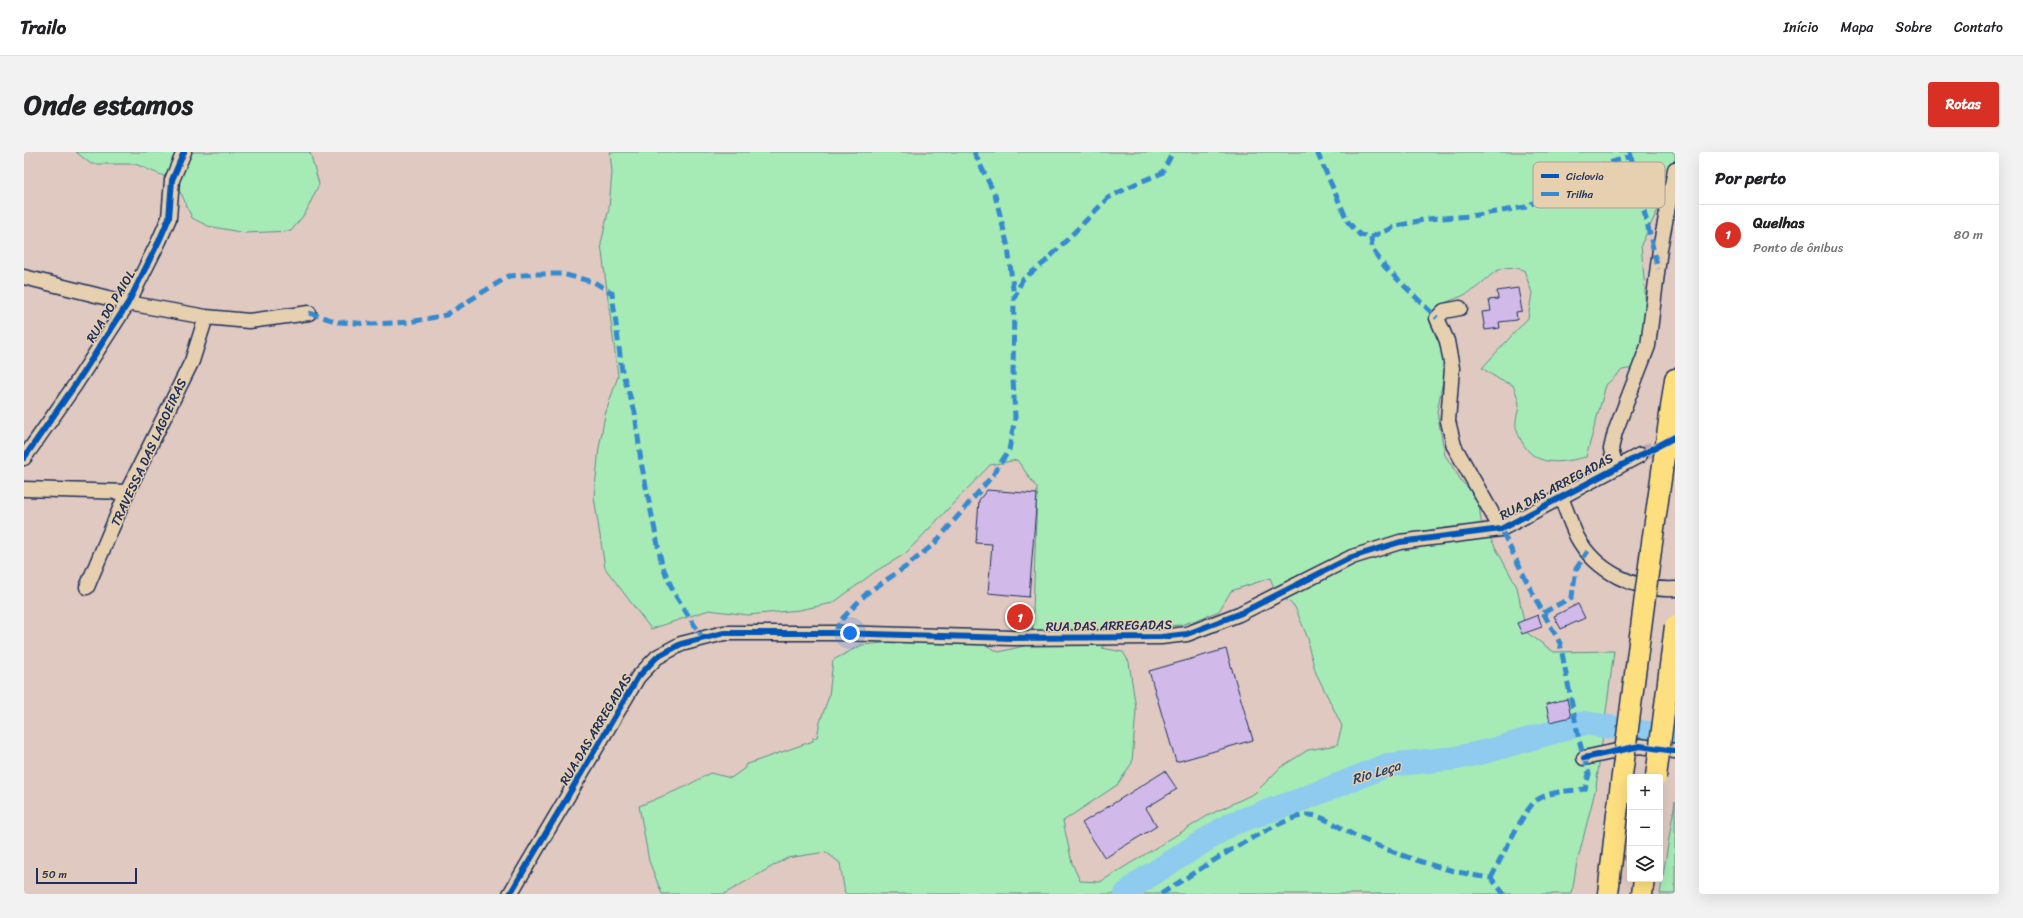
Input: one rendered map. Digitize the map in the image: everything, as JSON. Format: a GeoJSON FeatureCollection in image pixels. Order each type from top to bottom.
{"type":"FeatureCollection","features":[{"type":"Feature","properties":{"kind":"highway"},"geometry":{"type":"LineString","coordinates":[[1608,894],[1651,550],[1675,379]]}},
{"type":"Feature","properties":{"kind":"highway"},"geometry":{"type":"LineString","coordinates":[[1656,774],[1675,626]]}},
{"type":"Feature","properties":{"kind":"highway"},"geometry":{"type":"LineString","coordinates":[[1642,894],[1644,882]]}},
{"type":"Feature","properties":{"kind":"street","name":"RUA DO PAIOL"},"geometry":{"type":"LineString","coordinates":[[24,458],[75,385],[128,303],[169,218],[172,180],[184,152]]}},
{"type":"Feature","properties":{"kind":"street"},"geometry":{"type":"LineString","coordinates":[[1616,467],[1611,449],[1615,432],[1648,346],[1660,249],[1675,169]]}},
{"type":"Feature","properties":{"kind":"street"},"geometry":{"type":"LineString","coordinates":[[24,277],[128,303],[206,317],[249,321],[310,313]]}},
{"type":"Feature","properties":{"kind":"street"},"geometry":{"type":"LineString","coordinates":[[1460,308],[1444,311],[1437,318],[1447,341],[1452,368],[1448,421],[1454,446],[1500,529]]}},
{"type":"Feature","properties":{"kind":"street","name":"TRAVESSA DAS LAGOEIRAS"},"geometry":{"type":"LineString","coordinates":[[87,587],[127,492],[192,361],[206,317]]}},
{"type":"Feature","properties":{"kind":"street","name":"RUA DAS ARREGADAS"},"geometry":{"type":"LineString","coordinates":[[510,894],[638,677],[657,657],[681,644],[724,633],[836,633],[1012,638],[1161,637],[1187,634],[1239,614],[1352,557],[1400,542],[1500,529],[1640,455]]}},
{"type":"Feature","properties":{"kind":"street"},"geometry":{"type":"LineString","coordinates":[[24,489],[127,492]]}},
{"type":"Feature","properties":{"kind":"street"},"geometry":{"type":"LineString","coordinates":[[1560,497],[1578,537],[1598,564],[1620,579],[1660,590],[1675,589]]}},
{"type":"Feature","properties":{"kind":"street"},"geometry":{"type":"LineString","coordinates":[[1584,758],[1640,746],[1675,751]]}},
{"type":"Feature","properties":{"kind":"green space"},"geometry":{"type":"Polygon","coordinates":[[[76,152],[310,152],[319,184],[306,212],[291,231],[245,233],[208,226],[192,218],[182,195],[171,179],[135,164],[91,164],[76,152]]]}},
{"type":"Feature","properties":{"kind":"green space"},"geometry":{"type":"Polygon","coordinates":[[[610,152],[1675,152],[1675,186],[1665,198],[1665,162],[1533,162],[1533,208],[1659,208],[1641,245],[1645,289],[1646,366],[1622,370],[1606,385],[1586,457],[1574,460],[1552,462],[1535,456],[1521,441],[1516,428],[1519,403],[1513,385],[1500,380],[1482,368],[1528,318],[1532,293],[1524,270],[1506,268],[1499,270],[1468,293],[1439,305],[1436,327],[1446,364],[1437,412],[1445,455],[1462,482],[1478,497],[1481,521],[1517,587],[1526,632],[1554,652],[1614,651],[1596,787],[1576,867],[1572,894],[845,894],[840,863],[826,852],[787,858],[724,894],[662,894],[649,861],[639,806],[685,787],[710,773],[731,778],[745,768],[745,765],[813,741],[813,738],[817,737],[820,722],[829,696],[833,660],[862,645],[936,638],[978,641],[999,652],[1032,644],[1037,488],[1017,460],[990,465],[905,554],[876,571],[833,603],[799,610],[748,615],[709,610],[651,629],[605,568],[594,497],[599,448],[605,415],[618,376],[601,244],[609,208],[612,172],[610,152]],[[1270,578],[1231,591],[1219,611],[1199,619],[1181,625],[1137,628],[1113,633],[1102,648],[1123,652],[1129,662],[1136,709],[1132,763],[1117,785],[1063,821],[1072,863],[1080,881],[1100,882],[1209,815],[1255,793],[1281,767],[1308,750],[1337,745],[1342,726],[1316,673],[1308,645],[1309,641],[1295,607],[1275,590],[1270,578]]]}},
{"type":"Feature","properties":{"kind":"green space"},"geometry":{"type":"Polygon","coordinates":[[[1675,801],[1675,894],[1660,894],[1675,801]]]}},
{"type":"Feature","properties":{"kind":"building"},"geometry":{"type":"Polygon","coordinates":[[[1518,288],[1522,311],[1516,312],[1517,320],[1499,322],[1500,328],[1485,330],[1482,312],[1491,311],[1489,300],[1498,299],[1497,291],[1518,288]]]}},
{"type":"Feature","properties":{"kind":"building"},"geometry":{"type":"Polygon","coordinates":[[[987,490],[1037,494],[1029,597],[988,593],[992,544],[976,543],[979,500],[987,490]]]}},
{"type":"Feature","properties":{"kind":"building"},"geometry":{"type":"Polygon","coordinates":[[[1578,604],[1585,618],[1561,629],[1554,616],[1578,604]]]}},
{"type":"Feature","properties":{"kind":"building"},"geometry":{"type":"Polygon","coordinates":[[[1538,615],[1542,627],[1522,634],[1517,623],[1538,615]]]}},
{"type":"Feature","properties":{"kind":"building"},"geometry":{"type":"Polygon","coordinates":[[[1226,649],[1253,740],[1176,762],[1149,671],[1226,649]]]}},
{"type":"Feature","properties":{"kind":"building"},"geometry":{"type":"Polygon","coordinates":[[[1567,699],[1571,717],[1550,722],[1546,704],[1567,699]]]}},
{"type":"Feature","properties":{"kind":"building"},"geometry":{"type":"Polygon","coordinates":[[[1165,771],[1177,789],[1146,808],[1157,826],[1105,858],[1082,823],[1165,771]]]}},
{"type":"Feature","properties":{"kind":"waterway","name":"Rio Leça"},"geometry":{"type":"LineString","coordinates":[[1126,894],[1138,883],[1231,824],[1303,799],[1388,765],[1456,758],[1488,751],[1585,723],[1648,733],[1675,735]]}},
{"type":"Feature","properties":{"kind":"tunnel"},"geometry":{"type":"LineString","coordinates":[[1640,455],[1671,439]]}},
{"type":"Feature","properties":{"kind":"marked path"},"geometry":{"type":"LineString","coordinates":[[974,152],[995,195],[1008,247],[1014,297]]}},
{"type":"Feature","properties":{"kind":"marked path"},"geometry":{"type":"LineString","coordinates":[[836,633],[840,621],[867,593],[907,566],[935,543],[993,475],[1009,450],[1015,418],[1013,378],[1014,299],[1022,280],[1045,262],[1108,198],[1135,184],[1162,173],[1173,152]]}},
{"type":"Feature","properties":{"kind":"marked path"},"geometry":{"type":"LineString","coordinates":[[1317,152],[1348,222],[1360,235],[1371,237],[1397,226],[1427,219],[1471,216],[1526,207],[1533,203]]}},
{"type":"Feature","properties":{"kind":"marked path"},"geometry":{"type":"LineString","coordinates":[[1630,152],[1632,162]]}},
{"type":"Feature","properties":{"kind":"marked path"},"geometry":{"type":"LineString","coordinates":[[1612,162],[1631,156]]}},
{"type":"Feature","properties":{"kind":"marked path"},"geometry":{"type":"LineString","coordinates":[[1643,208],[1658,269]]}},
{"type":"Feature","properties":{"kind":"marked path"},"geometry":{"type":"LineString","coordinates":[[1371,237],[1372,249],[1385,267],[1437,318]]}},
{"type":"Feature","properties":{"kind":"marked path"},"geometry":{"type":"LineString","coordinates":[[309,313],[338,322],[372,324],[410,322],[446,315],[509,276],[536,274],[562,274],[594,282],[612,293],[622,371],[635,412],[641,462],[662,565],[674,593],[702,637]]}},
{"type":"Feature","properties":{"kind":"marked path"},"geometry":{"type":"LineString","coordinates":[[1491,878],[1519,824],[1532,805],[1537,800],[1548,795],[1585,789],[1589,774],[1579,740],[1560,643],[1535,598],[1501,529]]}},
{"type":"Feature","properties":{"kind":"marked path"},"geometry":{"type":"LineString","coordinates":[[1543,613],[1572,597],[1576,569],[1588,551]]}},
{"type":"Feature","properties":{"kind":"marked path"},"geometry":{"type":"LineString","coordinates":[[1161,894],[1258,834],[1297,817],[1310,815],[1330,821],[1362,839],[1409,858],[1458,872],[1491,878],[1504,894]]}},
{"type":"Feature","properties":{"kind":"cycle path"},"geometry":{"type":"LineString","coordinates":[[24,458],[75,385],[128,303],[169,218],[172,180],[184,152]]}},
{"type":"Feature","properties":{"kind":"cycle path"},"geometry":{"type":"LineString","coordinates":[[510,894],[638,677],[657,657],[681,644],[724,633],[836,633],[1012,638],[1161,637],[1187,634],[1239,614],[1352,557],[1400,542],[1501,529],[1675,437]]}},
{"type":"Feature","properties":{"kind":"cycle path"},"geometry":{"type":"LineString","coordinates":[[1584,758],[1640,746],[1675,751]]}},
{"type":"Feature","properties":{"kind":"place","name":"Quelhas"},"geometry":{"type":"Point","coordinates":[1020,617]}}]}
